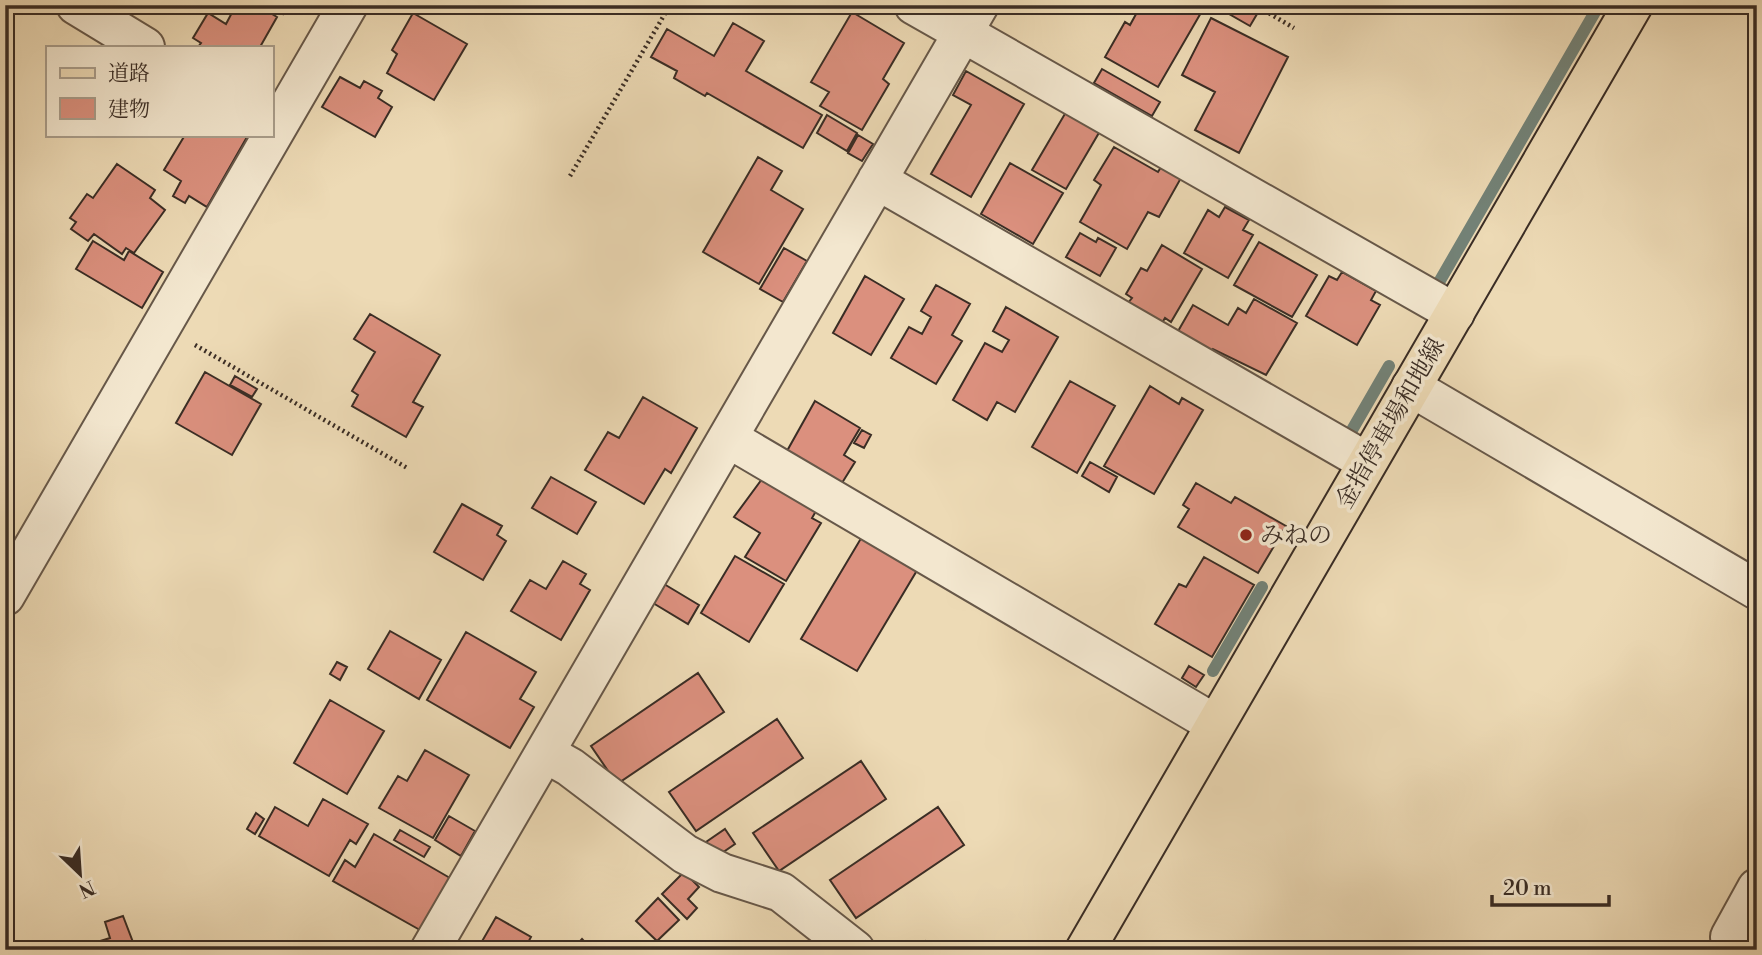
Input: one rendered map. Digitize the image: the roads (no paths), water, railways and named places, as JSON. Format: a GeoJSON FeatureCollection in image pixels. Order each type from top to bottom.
{"type":"FeatureCollection","features":[{"type":"Feature","properties":{"kind":"main road","name":"金指停車場和地線"},"geometry":{"type":"LineString","coordinates":[[1085,950],[1633,5]]}},
{"type":"Feature","properties":{"kind":"street"},"geometry":{"type":"LineString","coordinates":[[76,5],[143,46]]}},
{"type":"Feature","properties":{"kind":"street"},"geometry":{"type":"LineString","coordinates":[[275,122],[348,5]]}},
{"type":"Feature","properties":{"kind":"street"},"geometry":{"type":"LineString","coordinates":[[914,5],[971,19],[1455,313]]}},
{"type":"Feature","properties":{"kind":"street"},"geometry":{"type":"LineString","coordinates":[[430,950],[971,19]]}},
{"type":"Feature","properties":{"kind":"street"},"geometry":{"type":"LineString","coordinates":[[5,596],[162,327],[267,136]]}},
{"type":"Feature","properties":{"kind":"street"},"geometry":{"type":"LineString","coordinates":[[877,180],[1367,461]]}},
{"type":"Feature","properties":{"kind":"street"},"geometry":{"type":"LineString","coordinates":[[1411,387],[1757,590]]}},
{"type":"Feature","properties":{"kind":"street"},"geometry":{"type":"LineString","coordinates":[[728,438],[1215,724]]}},
{"type":"Feature","properties":{"kind":"street"},"geometry":{"type":"LineString","coordinates":[[545,753],[570,767],[685,854],[722,873],[781,892],[855,950]]}},
{"type":"Feature","properties":{"kind":"street"},"geometry":{"type":"LineString","coordinates":[[1733,950],[1730,937],[1757,888]]}},
{"type":"Feature","properties":{"kind":"waterway"},"geometry":{"type":"LineString","coordinates":[[1438,284],[1599,5]]}},
{"type":"Feature","properties":{"kind":"waterway"},"geometry":{"type":"LineString","coordinates":[[1348,437],[1389,366]]}},
{"type":"Feature","properties":{"kind":"waterway"},"geometry":{"type":"LineString","coordinates":[[1213,671],[1262,587]]}},
{"type":"Feature","properties":{"kind":"place","name":"みねの"},"geometry":{"type":"Point","coordinates":[1246,535]}}]}
